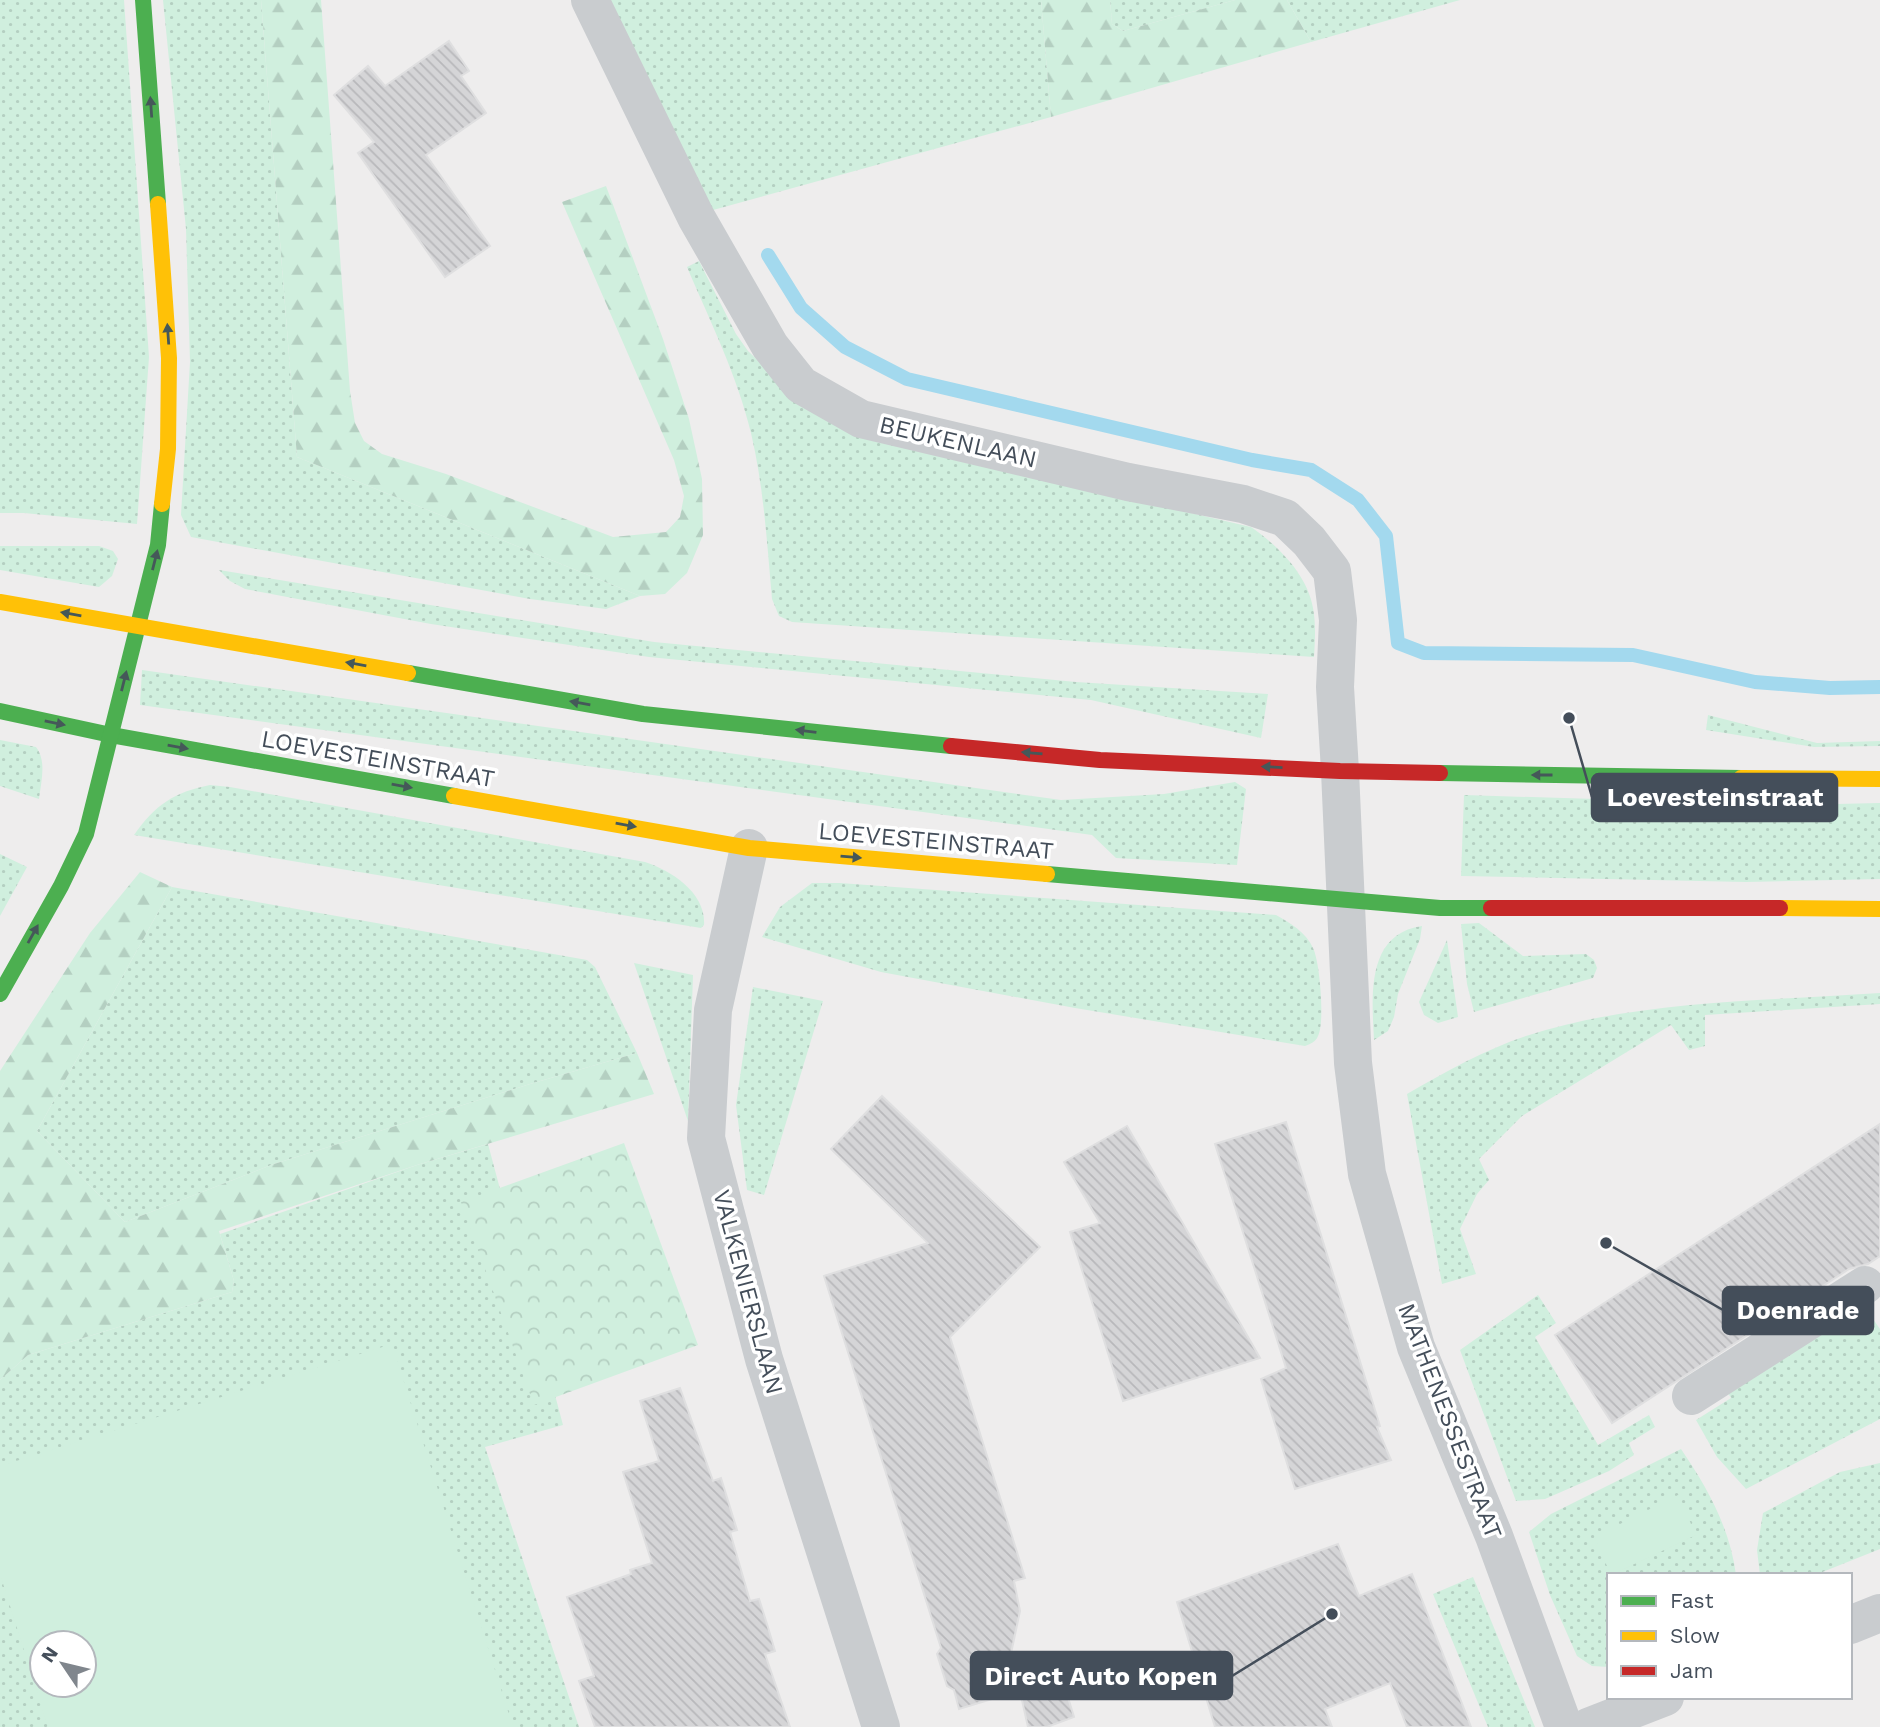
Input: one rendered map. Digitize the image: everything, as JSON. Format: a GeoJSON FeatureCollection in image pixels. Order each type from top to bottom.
{"type":"FeatureCollection","features":[{"type":"Feature","properties":{"kind":"street"},"geometry":{"type":"LineString","coordinates":[[0,994],[61,886],[86,834],[160,535],[168,449],[169,358],[143,0]]}},
{"type":"Feature","properties":{"kind":"street","name":"BEUKENLAAN"},"geometry":{"type":"LineString","coordinates":[[590,0],[696,217],[770,346],[801,385],[861,419],[1128,482],[1243,504],[1285,518],[1309,541],[1332,570],[1338,620],[1335,687],[1346,900]]}},
{"type":"Feature","properties":{"kind":"street"},"geometry":{"type":"LineString","coordinates":[[0,602],[643,714],[1100,760],[1340,771],[1880,779]]}},
{"type":"Feature","properties":{"kind":"street","name":"LOEVESTEINSTRAAT"},"geometry":{"type":"LineString","coordinates":[[0,711],[111,735],[749,848],[1440,908],[1880,909]]}},
{"type":"Feature","properties":{"kind":"street","name":"VALKENIERSLAAN"},"geometry":{"type":"LineString","coordinates":[[749,848],[713,1010],[706,1138],[764,1359],[881,1727]]}},
{"type":"Feature","properties":{"kind":"street","name":"MATHENESSESTRAAT"},"geometry":{"type":"LineString","coordinates":[[1346,900],[1353,1063],[1367,1174],[1416,1347],[1494,1536],[1564,1727]]}},
{"type":"Feature","properties":{"kind":"street"},"geometry":{"type":"LineString","coordinates":[[1691,1396],[1875,1289]]}},
{"type":"Feature","properties":{"kind":"street"},"geometry":{"type":"LineString","coordinates":[[1852,1624],[1880,1613]]}},
{"type":"Feature","properties":{"kind":"street"},"geometry":{"type":"LineString","coordinates":[[1588,1727],[1660,1699]]}},
{"type":"Feature","properties":{"kind":"green space"},"geometry":{"type":"Polygon","coordinates":[[[0,0],[124,0],[149,357],[137,524],[0,513],[0,0]]]}},
{"type":"Feature","properties":{"kind":"green space"},"geometry":{"type":"Polygon","coordinates":[[[163,0],[261,0],[297,457],[640,596],[606,609],[530,599],[191,537],[181,515],[190,362],[186,229],[163,0]]]}},
{"type":"Feature","properties":{"kind":"green space"},"geometry":{"type":"Polygon","coordinates":[[[261,0],[321,0],[350,391],[355,423],[364,441],[382,454],[446,474],[613,537],[666,532],[680,517],[684,496],[674,460],[562,202],[606,186],[663,339],[689,419],[702,479],[703,535],[687,573],[665,594],[640,596],[297,457],[261,0]]]}},
{"type":"Feature","properties":{"kind":"green space"},"geometry":{"type":"Polygon","coordinates":[[[594,0],[1041,0],[1051,117],[695,215],[594,0]]]}},
{"type":"Feature","properties":{"kind":"green space"},"geometry":{"type":"Polygon","coordinates":[[[1041,0],[1110,0],[1112,24],[1123,31],[1235,0],[1287,0],[1311,42],[1051,117],[1041,0]]]}},
{"type":"Feature","properties":{"kind":"green space"},"geometry":{"type":"Polygon","coordinates":[[[1110,0],[1235,0],[1123,31],[1112,24],[1110,0]]]}},
{"type":"Feature","properties":{"kind":"green space"},"geometry":{"type":"Polygon","coordinates":[[[1287,0],[1460,0],[1311,42],[1287,0]]]}},
{"type":"Feature","properties":{"kind":"green space"},"geometry":{"type":"Polygon","coordinates":[[[699,261],[736,334],[748,351],[795,396],[861,436],[1251,527],[1281,552],[1305,584],[1314,614],[1314,657],[792,622],[779,616],[772,599],[762,495],[751,433],[731,369],[687,267],[699,261]]]}},
{"type":"Feature","properties":{"kind":"green space"},"geometry":{"type":"Polygon","coordinates":[[[0,546],[99,546],[113,551],[118,559],[112,576],[99,587],[0,570],[0,546]]]}},
{"type":"Feature","properties":{"kind":"green space"},"geometry":{"type":"Polygon","coordinates":[[[219,570],[654,642],[1076,682],[1268,694],[1261,738],[1091,700],[649,657],[431,624],[245,589],[230,581],[219,570]]]}},
{"type":"Feature","properties":{"kind":"green space"},"geometry":{"type":"Polygon","coordinates":[[[142,670],[1061,800],[1164,794],[1235,782],[1246,789],[1237,865],[1116,858],[1092,835],[140,705],[142,670]]]}},
{"type":"Feature","properties":{"kind":"green space"},"geometry":{"type":"Polygon","coordinates":[[[1708,715],[1817,743],[1880,741],[1880,746],[1814,747],[1706,730],[1708,715]]]}},
{"type":"Feature","properties":{"kind":"green space"},"geometry":{"type":"Polygon","coordinates":[[[0,740],[36,747],[42,765],[39,799],[0,786],[0,740]]]}},
{"type":"Feature","properties":{"kind":"green space"},"geometry":{"type":"Polygon","coordinates":[[[210,785],[645,862],[676,877],[693,893],[703,913],[704,925],[701,928],[134,835],[166,801],[210,785]]]}},
{"type":"Feature","properties":{"kind":"green space"},"geometry":{"type":"Polygon","coordinates":[[[1464,795],[1792,805],[1880,803],[1880,879],[1746,882],[1461,876],[1464,795]]]}},
{"type":"Feature","properties":{"kind":"green space"},"geometry":{"type":"Polygon","coordinates":[[[0,854],[27,867],[0,916],[0,854]]]}},
{"type":"Feature","properties":{"kind":"green space"},"geometry":{"type":"Polygon","coordinates":[[[140,872],[172,887],[37,1131],[125,1222],[274,1164],[637,1053],[654,1094],[417,1165],[219,1231],[234,1281],[232,1292],[28,1355],[0,1380],[0,1071],[90,933],[140,872]]]}},
{"type":"Feature","properties":{"kind":"green space"},"geometry":{"type":"Polygon","coordinates":[[[812,883],[1276,915],[1302,933],[1316,955],[1321,992],[1318,1036],[1305,1046],[1075,1008],[881,972],[762,937],[780,907],[812,883]]]}},
{"type":"Feature","properties":{"kind":"green space"},"geometry":{"type":"Polygon","coordinates":[[[172,887],[587,960],[595,967],[637,1053],[274,1164],[125,1222],[37,1131],[172,887]]]}},
{"type":"Feature","properties":{"kind":"green space"},"geometry":{"type":"Polygon","coordinates":[[[1479,923],[1523,956],[1586,954],[1594,960],[1597,968],[1593,978],[1474,1012],[1467,984],[1461,924],[1479,923]]]}},
{"type":"Feature","properties":{"kind":"green space"},"geometry":{"type":"Polygon","coordinates":[[[1422,926],[1420,939],[1398,994],[1394,1017],[1388,1031],[1374,1040],[1373,988],[1381,955],[1390,941],[1403,931],[1422,926]]]}},
{"type":"Feature","properties":{"kind":"green space"},"geometry":{"type":"Polygon","coordinates":[[[1447,940],[1458,1017],[1438,1023],[1424,1015],[1419,1002],[1447,940]]]}},
{"type":"Feature","properties":{"kind":"green space"},"geometry":{"type":"Polygon","coordinates":[[[634,963],[693,975],[688,1121],[634,963]]]}},
{"type":"Feature","properties":{"kind":"green space"},"geometry":{"type":"Polygon","coordinates":[[[753,987],[823,1001],[764,1195],[747,1190],[736,1105],[753,987]]]}},
{"type":"Feature","properties":{"kind":"green space"},"geometry":{"type":"Polygon","coordinates":[[[1880,993],[1880,1004],[1705,1015],[1705,1046],[1689,1050],[1671,1025],[1522,1116],[1479,1159],[1489,1180],[1477,1194],[1460,1229],[1476,1274],[1442,1284],[1407,1094],[1495,1048],[1568,1024],[1612,1015],[1701,1004],[1880,993]]]}},
{"type":"Feature","properties":{"kind":"green space"},"geometry":{"type":"Polygon","coordinates":[[[624,1143],[698,1345],[534,1405],[461,1202],[624,1143]]]}},
{"type":"Feature","properties":{"kind":"green space"},"geometry":{"type":"Polygon","coordinates":[[[488,1144],[563,1425],[485,1447],[579,1727],[0,1727],[0,1380],[28,1355],[232,1292],[234,1281],[220,1234],[417,1165],[488,1144]]]}},
{"type":"Feature","properties":{"kind":"green space"},"geometry":{"type":"Polygon","coordinates":[[[1538,1295],[1556,1323],[1535,1337],[1598,1445],[1649,1415],[1655,1427],[1629,1443],[1634,1455],[1609,1471],[1545,1499],[1516,1501],[1460,1350],[1538,1295]]]}},
{"type":"Feature","properties":{"kind":"green space"},"geometry":{"type":"Polygon","coordinates":[[[1859,1299],[1880,1329],[1880,1419],[1746,1489],[1717,1457],[1696,1420],[1731,1398],[1724,1386],[1859,1299]]]}},
{"type":"Feature","properties":{"kind":"green space"},"geometry":{"type":"Polygon","coordinates":[[[392,1344],[513,1727],[48,1727],[39,1699],[98,1699],[98,1629],[28,1629],[28,1663],[0,1574],[0,1466],[392,1344]]]}},
{"type":"Feature","properties":{"kind":"green space"},"geometry":{"type":"Polygon","coordinates":[[[1681,1449],[1700,1478],[1723,1524],[1736,1573],[1607,1573],[1607,1667],[1592,1666],[1577,1656],[1550,1595],[1529,1532],[1551,1514],[1681,1449]]]}},
{"type":"Feature","properties":{"kind":"green space"},"geometry":{"type":"Polygon","coordinates":[[[1880,1463],[1880,1549],[1820,1573],[1760,1573],[1757,1550],[1763,1513],[1840,1472],[1880,1463]]]}},
{"type":"Feature","properties":{"kind":"green space"},"geometry":{"type":"Polygon","coordinates":[[[1678,1495],[1696,1535],[1615,1573],[1610,1573],[1594,1537],[1678,1495]]]}},
{"type":"Feature","properties":{"kind":"green space"},"geometry":{"type":"Polygon","coordinates":[[[1473,1577],[1535,1727],[1488,1727],[1433,1594],[1473,1577]]]}},
{"type":"Feature","properties":{"kind":"building"},"geometry":{"type":"Polygon","coordinates":[[[449,41],[469,71],[461,76],[486,113],[426,155],[490,246],[445,277],[358,153],[374,142],[334,95],[368,66],[385,86],[449,41]]]}},
{"type":"Feature","properties":{"kind":"building"},"geometry":{"type":"Polygon","coordinates":[[[882,1096],[1040,1247],[950,1337],[1025,1578],[1014,1581],[1020,1611],[1002,1696],[959,1709],[954,1690],[947,1686],[937,1654],[941,1648],[824,1276],[928,1243],[831,1149],[882,1096]]]}},
{"type":"Feature","properties":{"kind":"building"},"geometry":{"type":"Polygon","coordinates":[[[1286,1122],[1380,1426],[1377,1427],[1391,1460],[1295,1489],[1261,1379],[1286,1368],[1215,1144],[1286,1122]]]}},
{"type":"Feature","properties":{"kind":"building"},"geometry":{"type":"Polygon","coordinates":[[[1880,1124],[1880,1256],[1868,1264],[1849,1269],[1612,1423],[1555,1335],[1880,1124]]]}},
{"type":"Feature","properties":{"kind":"building"},"geometry":{"type":"Polygon","coordinates":[[[1127,1126],[1260,1358],[1123,1401],[1070,1232],[1100,1223],[1064,1162],[1127,1126]]]}},
{"type":"Feature","properties":{"kind":"building"},"geometry":{"type":"Polygon","coordinates":[[[680,1388],[713,1481],[721,1478],[737,1530],[730,1532],[750,1601],[759,1599],[775,1651],[765,1654],[790,1727],[595,1727],[579,1681],[594,1676],[567,1597],[631,1574],[630,1570],[652,1563],[623,1472],[659,1461],[640,1401],[680,1388]]]}},
{"type":"Feature","properties":{"kind":"building"},"geometry":{"type":"Polygon","coordinates":[[[1338,1544],[1359,1596],[1412,1574],[1471,1727],[1407,1727],[1390,1683],[1325,1709],[1332,1727],[1215,1727],[1177,1602],[1338,1544]]]}},
{"type":"Feature","properties":{"kind":"building"},"geometry":{"type":"Polygon","coordinates":[[[1061,1675],[1074,1717],[1047,1727],[1028,1727],[1019,1687],[1061,1675]]]}},
{"type":"Feature","properties":{"kind":"waterway"},"geometry":{"type":"LineString","coordinates":[[768,255],[801,308],[845,347],[907,379],[1252,460],[1311,470],[1358,500],[1386,536],[1398,643],[1424,653],[1633,655],[1755,682],[1830,688],[1880,687]]}},
{"type":"Feature","properties":{"kind":"traffic: fast"},"geometry":{"type":"LineString","coordinates":[[143,0],[158,204]]}},
{"type":"Feature","properties":{"kind":"traffic: fast"},"geometry":{"type":"LineString","coordinates":[[0,994],[61,886],[86,834],[158,545],[162,504]]}},
{"type":"Feature","properties":{"kind":"traffic: fast"},"geometry":{"type":"LineString","coordinates":[[408,673],[643,714],[951,746]]}},
{"type":"Feature","properties":{"kind":"traffic: fast"},"geometry":{"type":"LineString","coordinates":[[0,711],[111,735],[454,796]]}},
{"type":"Feature","properties":{"kind":"traffic: fast"},"geometry":{"type":"LineString","coordinates":[[1440,773],[1741,778]]}},
{"type":"Feature","properties":{"kind":"traffic: fast"},"geometry":{"type":"LineString","coordinates":[[1047,874],[1440,908],[1491,908]]}},
{"type":"Feature","properties":{"kind":"traffic: slow"},"geometry":{"type":"LineString","coordinates":[[158,204],[169,358],[168,449],[162,504]]}},
{"type":"Feature","properties":{"kind":"traffic: slow"},"geometry":{"type":"LineString","coordinates":[[0,602],[408,673]]}},
{"type":"Feature","properties":{"kind":"traffic: slow"},"geometry":{"type":"LineString","coordinates":[[1741,778],[1880,779]]}},
{"type":"Feature","properties":{"kind":"traffic: slow"},"geometry":{"type":"LineString","coordinates":[[454,796],[749,848],[1047,874]]}},
{"type":"Feature","properties":{"kind":"traffic: slow"},"geometry":{"type":"LineString","coordinates":[[1780,908],[1880,909]]}},
{"type":"Feature","properties":{"kind":"traffic: jam"},"geometry":{"type":"LineString","coordinates":[[951,746],[1100,760],[1440,773]]}},
{"type":"Feature","properties":{"kind":"traffic: jam"},"geometry":{"type":"LineString","coordinates":[[1491,908],[1780,908]]}},
{"type":"Feature","properties":{"kind":"place","name":"Loevesteinstraat"},"geometry":{"type":"Point","coordinates":[1569,718]}},
{"type":"Feature","properties":{"kind":"place","name":"Doenrade"},"geometry":{"type":"Point","coordinates":[1606,1243]}},
{"type":"Feature","properties":{"kind":"place","name":"Direct Auto Kopen"},"geometry":{"type":"Point","coordinates":[1332,1614]}}]}
